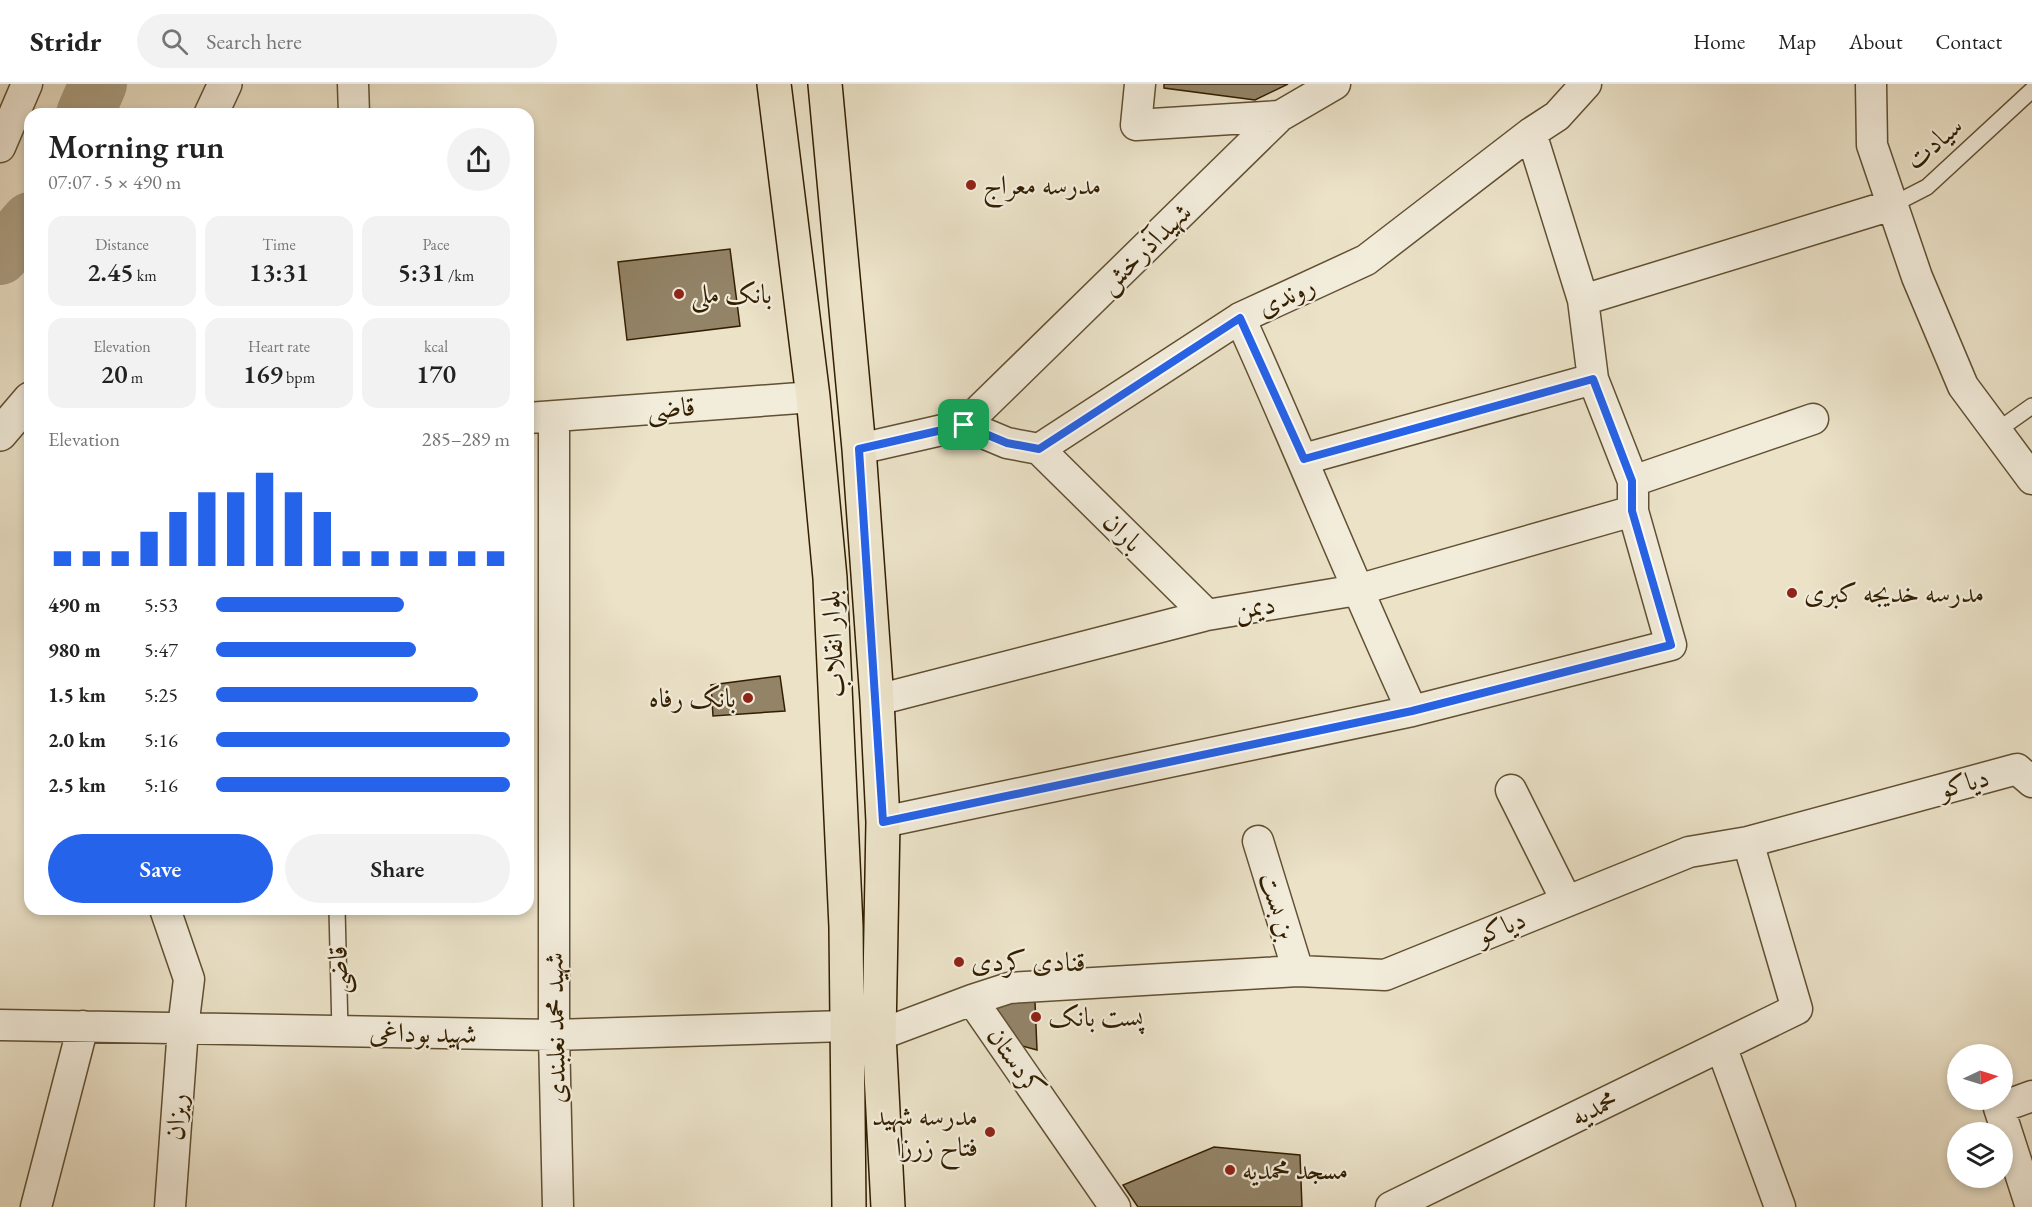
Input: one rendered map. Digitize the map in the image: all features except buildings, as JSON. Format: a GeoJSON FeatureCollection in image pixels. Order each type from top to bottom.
{"type":"FeatureCollection","features":[{"type":"Feature","properties":{"kind":"main road","name":"بلوار انقلاب"},"geometry":{"type":"LineString","coordinates":[[774,84],[813,397],[831,612],[846,927],[849,1207]]}},
{"type":"Feature","properties":{"kind":"main road","name":"بلوار انقلاب"},"geometry":{"type":"LineString","coordinates":[[825,84],[859,449],[877,700],[883,822],[879,1035],[888,1207]]}},
{"type":"Feature","properties":{"kind":"street"},"geometry":{"type":"LineString","coordinates":[[0,147],[27,84]]}},
{"type":"Feature","properties":{"kind":"street"},"geometry":{"type":"LineString","coordinates":[[214,108],[225,84]]}},
{"type":"Feature","properties":{"kind":"street"},"geometry":{"type":"LineString","coordinates":[[353,84],[354,108]]}},
{"type":"Feature","properties":{"kind":"street"},"geometry":{"type":"LineString","coordinates":[[1140,84],[1136,125],[1280,116]]}},
{"type":"Feature","properties":{"kind":"street","name":"شهیدآذرخش"},"geometry":{"type":"LineString","coordinates":[[964,425],[1280,116],[1335,84]]}},
{"type":"Feature","properties":{"kind":"street","name":"روندی"},"geometry":{"type":"LineString","coordinates":[[1039,449],[1240,318],[1366,260],[1531,133],[1557,116],[1586,84]]}},
{"type":"Feature","properties":{"kind":"street"},"geometry":{"type":"LineString","coordinates":[[1871,84],[1872,146],[1917,277],[1963,386],[1998,430],[2032,479]]}},
{"type":"Feature","properties":{"kind":"street"},"geometry":{"type":"LineString","coordinates":[[883,822],[1412,711],[1671,645],[1632,511],[1632,481],[1593,379],[1583,300],[1531,133]]}},
{"type":"Feature","properties":{"kind":"street"},"geometry":{"type":"LineString","coordinates":[[1583,300],[1892,205]]}},
{"type":"Feature","properties":{"kind":"street"},"geometry":{"type":"LineString","coordinates":[[1240,318],[1304,459],[1357,591],[1412,711]]}},
{"type":"Feature","properties":{"kind":"street"},"geometry":{"type":"LineString","coordinates":[[1304,459],[1593,379]]}},
{"type":"Feature","properties":{"kind":"street","name":"قاضی"},"geometry":{"type":"LineString","coordinates":[[541,417],[813,397]]}},
{"type":"Feature","properties":{"kind":"street"},"geometry":{"type":"LineString","coordinates":[[0,434],[24,406]]}},
{"type":"Feature","properties":{"kind":"street","name":"شهید محمد نعلبندی"},"geometry":{"type":"LineString","coordinates":[[541,417],[558,1207]]}},
{"type":"Feature","properties":{"kind":"street"},"geometry":{"type":"LineString","coordinates":[[1632,481],[1813,418]]}},
{"type":"Feature","properties":{"kind":"street"},"geometry":{"type":"LineString","coordinates":[[859,449],[964,425],[1007,443],[1039,449]]}},
{"type":"Feature","properties":{"kind":"street","name":"باران"},"geometry":{"type":"LineString","coordinates":[[1039,449],[1207,615]]}},
{"type":"Feature","properties":{"kind":"street","name":"دیمن"},"geometry":{"type":"LineString","coordinates":[[877,700],[1207,615],[1357,591],[1632,511]]}},
{"type":"Feature","properties":{"kind":"street","name":"دیاکو"},"geometry":{"type":"LineString","coordinates":[[972,1000],[1009,988],[1298,971],[1385,975],[1689,852],[1748,842],[2024,775]]}},
{"type":"Feature","properties":{"kind":"street"},"geometry":{"type":"LineString","coordinates":[[1510,790],[1566,900]]}},
{"type":"Feature","properties":{"kind":"street","name":"بن بست"},"geometry":{"type":"LineString","coordinates":[[1258,840],[1298,971]]}},
{"type":"Feature","properties":{"kind":"street","name":"محمدیه"},"geometry":{"type":"LineString","coordinates":[[1391,1207],[1797,1010],[1748,842]]}},
{"type":"Feature","properties":{"kind":"street","name":"ریزان"},"geometry":{"type":"LineString","coordinates":[[167,915],[189,979],[183,1028],[170,1207]]}},
{"type":"Feature","properties":{"kind":"street","name":"کردستان"},"geometry":{"type":"LineString","coordinates":[[879,1035],[972,1000],[1116,1207]]}},
{"type":"Feature","properties":{"kind":"street","name":"شهید بوداغی"},"geometry":{"type":"LineString","coordinates":[[0,1025],[554,1035],[846,1026]]}},
{"type":"Feature","properties":{"kind":"street"},"geometry":{"type":"LineString","coordinates":[[36,1207],[83,1026]]}},
{"type":"Feature","properties":{"kind":"street"},"geometry":{"type":"LineString","coordinates":[[1721,1046],[1780,1207]]}},
{"type":"Feature","properties":{"kind":"street"},"geometry":{"type":"LineString","coordinates":[[2031,1207],[1998,1108],[2032,1096]]}},
{"type":"Feature","properties":{"kind":"lane","name":"سیادت"},"geometry":{"type":"LineString","coordinates":[[1892,205],[1927,187],[2032,90]]}},
{"type":"Feature","properties":{"kind":"lane"},"geometry":{"type":"LineString","coordinates":[[1998,430],[2032,406]]}},
{"type":"Feature","properties":{"kind":"lane","name":"قاضی"},"geometry":{"type":"LineString","coordinates":[[337,915],[340,1031]]}},
{"type":"Feature","properties":{"kind":"waterway"},"geometry":{"type":"LineString","coordinates":[[88,108],[98,84]]}},
{"type":"Feature","properties":{"kind":"waterway"},"geometry":{"type":"LineString","coordinates":[[0,256],[24,228]]}},
{"type":"Feature","properties":{"kind":"place","name":"مدرسه معراج"},"geometry":{"type":"Point","coordinates":[971,185]}},
{"type":"Feature","properties":{"kind":"place","name":"بانک ملی"},"geometry":{"type":"Point","coordinates":[679,294]}},
{"type":"Feature","properties":{"kind":"place","name":"مدرسه خدیجه کبری"},"geometry":{"type":"Point","coordinates":[1792,593]}},
{"type":"Feature","properties":{"kind":"place","name":"بانک رفاه"},"geometry":{"type":"Point","coordinates":[748,698]}},
{"type":"Feature","properties":{"kind":"place","name":"قنادی کردی"},"geometry":{"type":"Point","coordinates":[959,962]}},
{"type":"Feature","properties":{"kind":"place","name":"پست بانک"},"geometry":{"type":"Point","coordinates":[1036,1017]}},
{"type":"Feature","properties":{"kind":"place","name":"مدرسه شهید فتاح زرزا"},"geometry":{"type":"Point","coordinates":[990,1132]}},
{"type":"Feature","properties":{"kind":"place","name":"مسجد محمدیه"},"geometry":{"type":"Point","coordinates":[1230,1170]}},
{"type":"Feature","properties":{"kind":"route"},"geometry":{"type":"LineString","coordinates":[[1240,318],[1304,459],[1593,379],[1632,481],[1632,511],[1671,645],[1412,711],[883,822],[877,700],[859,449],[964,425],[1007,443],[1039,449],[1240,318]]}}]}
